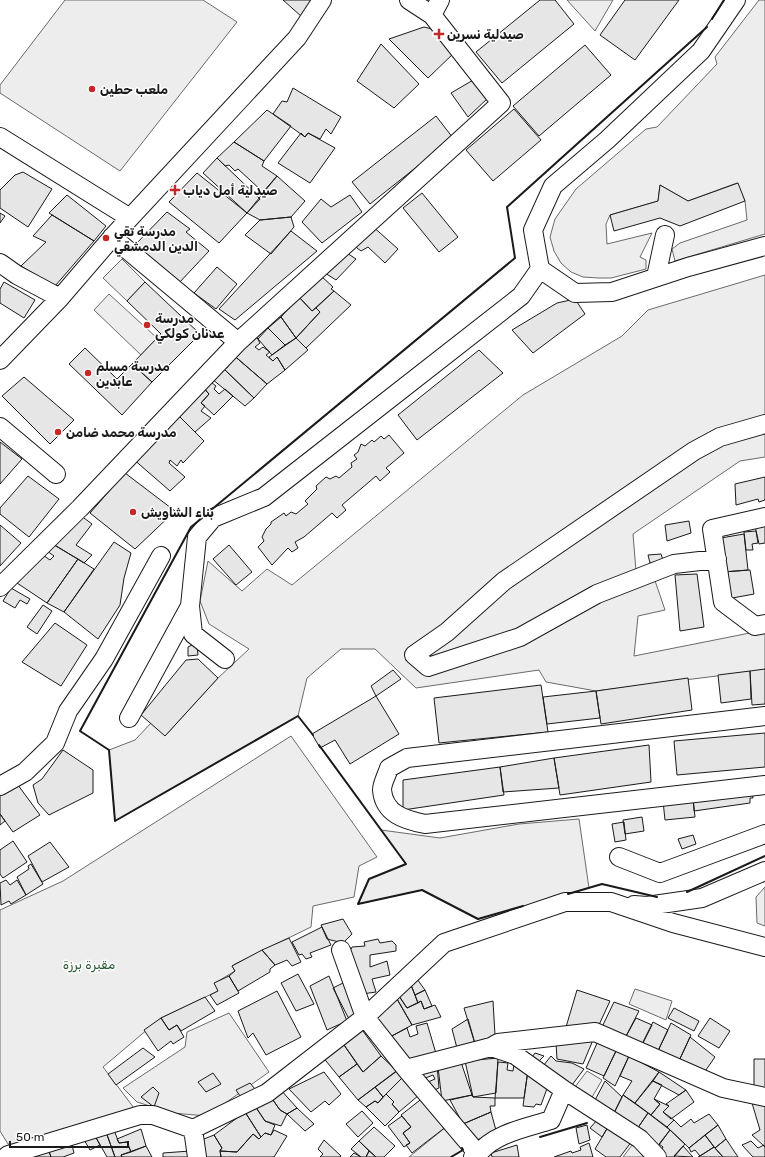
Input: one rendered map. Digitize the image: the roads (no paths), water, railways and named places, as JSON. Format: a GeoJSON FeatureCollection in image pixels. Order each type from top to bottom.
{"type":"FeatureCollection","features":[{"type":"Feature","properties":{"kind":"street"},"geometry":{"type":"LineString","coordinates":[[0,360],[60,298],[112,237],[297,38],[322,0]]}},
{"type":"Feature","properties":{"kind":"street"},"geometry":{"type":"LineString","coordinates":[[0,587],[80,508],[238,342],[501,103],[436,8],[409,0]]}},
{"type":"Feature","properties":{"kind":"street"},"geometry":{"type":"LineString","coordinates":[[225,659],[193,634],[190,606],[197,537],[213,518],[264,497],[521,296],[540,269],[533,230],[553,186],[607,140],[701,51],[736,0]]}},
{"type":"Feature","properties":{"kind":"street"},"geometry":{"type":"LineString","coordinates":[[0,137],[130,218]]}},
{"type":"Feature","properties":{"kind":"street"},"geometry":{"type":"LineString","coordinates":[[656,277],[665,235]]}},
{"type":"Feature","properties":{"kind":"street"},"geometry":{"type":"LineString","coordinates":[[112,237],[238,342]]}},
{"type":"Feature","properties":{"kind":"street"},"geometry":{"type":"LineString","coordinates":[[540,269],[575,293],[612,292],[656,277],[765,246]]}},
{"type":"Feature","properties":{"kind":"street"},"geometry":{"type":"LineString","coordinates":[[0,263],[17,275],[60,298]]}},
{"type":"Feature","properties":{"kind":"street"},"geometry":{"type":"LineString","coordinates":[[717,559],[674,564],[597,594],[520,637],[428,667],[414,655],[446,632],[504,581],[694,451],[720,437],[765,424]]}},
{"type":"Feature","properties":{"kind":"street"},"geometry":{"type":"LineString","coordinates":[[0,427],[56,474]]}},
{"type":"Feature","properties":{"kind":"street"},"geometry":{"type":"LineString","coordinates":[[765,517],[712,529],[724,602],[755,626],[765,624]]}},
{"type":"Feature","properties":{"kind":"street"},"geometry":{"type":"LineString","coordinates":[[0,786],[25,772],[55,743],[68,711],[104,659],[162,556]]}},
{"type":"Feature","properties":{"kind":"street"},"geometry":{"type":"LineString","coordinates":[[129,718],[190,606]]}},
{"type":"Feature","properties":{"kind":"street"},"geometry":{"type":"LineString","coordinates":[[765,716],[407,758],[388,768],[382,789],[388,809],[403,819],[425,824],[765,785]]}},
{"type":"Feature","properties":{"kind":"street"},"geometry":{"type":"LineString","coordinates":[[619,857],[660,873],[765,834]]}},
{"type":"Feature","properties":{"kind":"street"},"geometry":{"type":"LineString","coordinates":[[6,1157],[8,1155],[140,1115],[153,1115],[193,1129],[267,1093],[365,1016],[444,943],[565,902],[611,902],[647,906],[702,898],[765,871]]}},
{"type":"Feature","properties":{"kind":"street"},"geometry":{"type":"LineString","coordinates":[[611,902],[673,923],[765,947]]}},
{"type":"Feature","properties":{"kind":"street"},"geometry":{"type":"LineString","coordinates":[[341,950],[365,1016],[475,1155],[496,1138],[551,1120],[564,1090]]}},
{"type":"Feature","properties":{"kind":"street"},"geometry":{"type":"LineString","coordinates":[[406,1069],[491,1047],[498,1043],[531,1038],[595,1032],[723,1088],[765,1097]]}},
{"type":"Feature","properties":{"kind":"street"},"geometry":{"type":"LineString","coordinates":[[491,1047],[515,1055],[564,1090],[640,1139],[657,1157]]}},
{"type":"Feature","properties":{"kind":"street"},"geometry":{"type":"LineString","coordinates":[[193,1129],[197,1157]]}},
{"type":"Feature","properties":{"kind":"place","name":"صيدلية نسرين"},"geometry":{"type":"Point","coordinates":[439,34]}},
{"type":"Feature","properties":{"kind":"place","name":"ملعب حطين"},"geometry":{"type":"Point","coordinates":[92,89]}},
{"type":"Feature","properties":{"kind":"place","name":"صيدلية أمل دياب"},"geometry":{"type":"Point","coordinates":[175,190]}},
{"type":"Feature","properties":{"kind":"place","name":"مدرسة تقي الدين الدمشقي"},"geometry":{"type":"Point","coordinates":[106,238]}},
{"type":"Feature","properties":{"kind":"place","name":"مدرسة عدنان كولكي"},"geometry":{"type":"Point","coordinates":[147,325]}},
{"type":"Feature","properties":{"kind":"place","name":"مدرسة مسلم عابدين"},"geometry":{"type":"Point","coordinates":[88,373]}},
{"type":"Feature","properties":{"kind":"place","name":"مدرسة محمد ضامن"},"geometry":{"type":"Point","coordinates":[58,432]}},
{"type":"Feature","properties":{"kind":"place","name":"بناء الشاويش"},"geometry":{"type":"Point","coordinates":[133,512]}},
{"type":"Feature","properties":{"kind":"park label","name":"مقبرة برزة"},"geometry":{"type":"Point","coordinates":[89,964]}}]}
